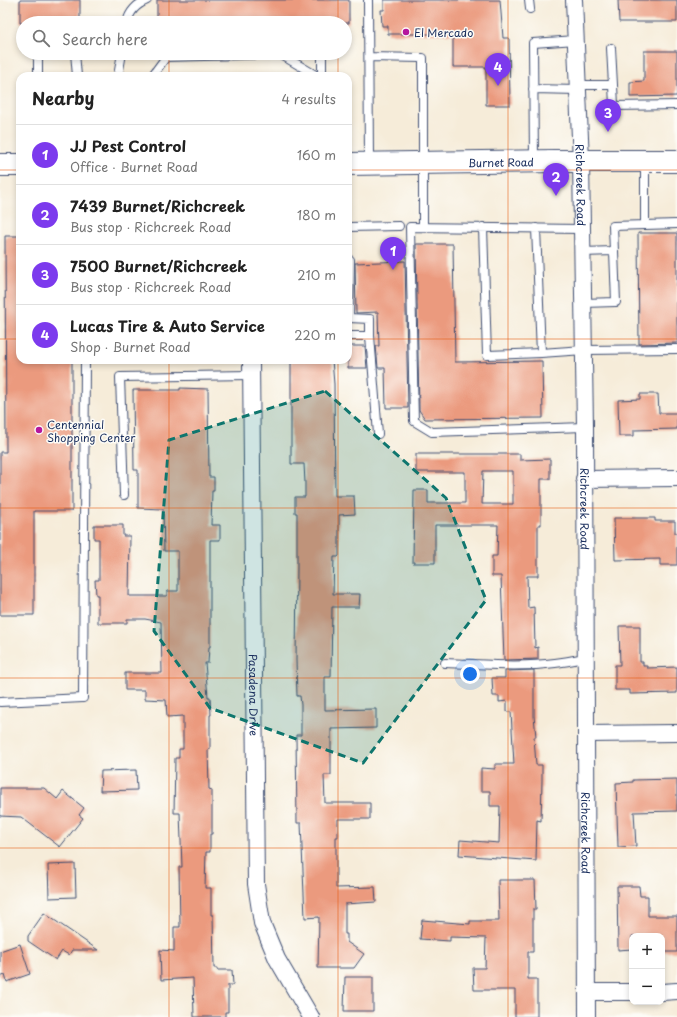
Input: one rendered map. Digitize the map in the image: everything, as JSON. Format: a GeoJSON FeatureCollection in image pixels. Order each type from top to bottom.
{"type":"FeatureCollection","features":[{"type":"Feature","properties":{"kind":"main road","name":"Burnet Road"},"geometry":{"type":"LineString","coordinates":[[358,164],[534,161],[677,161]]}},
{"type":"Feature","properties":{"kind":"main road"},"geometry":{"type":"LineString","coordinates":[[0,165],[16,165]]}},
{"type":"Feature","properties":{"kind":"street","name":"Richcreek Road"},"geometry":{"type":"LineString","coordinates":[[574,0],[581,161],[585,427],[587,1017]]}},
{"type":"Feature","properties":{"kind":"street","name":"Pasadena Drive"},"geometry":{"type":"LineString","coordinates":[[251,367],[256,884],[262,923],[277,959],[311,1017]]}},
{"type":"Feature","properties":{"kind":"street"},"geometry":{"type":"LineString","coordinates":[[584,479],[677,478]]}},
{"type":"Feature","properties":{"kind":"street"},"geometry":{"type":"LineString","coordinates":[[586,734],[677,733]]}},
{"type":"Feature","properties":{"kind":"street"},"geometry":{"type":"LineString","coordinates":[[587,992],[629,992]]}},
{"type":"Feature","properties":{"kind":"street"},"geometry":{"type":"LineString","coordinates":[[665,992],[677,992]]}},
{"type":"Feature","properties":{"kind":"lane"},"geometry":{"type":"LineString","coordinates":[[128,16],[141,2],[147,0]]}},
{"type":"Feature","properties":{"kind":"lane"},"geometry":{"type":"LineString","coordinates":[[358,164],[369,57],[368,0]]}},
{"type":"Feature","properties":{"kind":"lane"},"geometry":{"type":"LineString","coordinates":[[529,0],[530,9]]}},
{"type":"Feature","properties":{"kind":"lane"},"geometry":{"type":"LineString","coordinates":[[534,161],[533,43],[576,40]]}},
{"type":"Feature","properties":{"kind":"lane"},"geometry":{"type":"LineString","coordinates":[[611,48],[614,106],[677,105]]}},
{"type":"Feature","properties":{"kind":"lane"},"geometry":{"type":"LineString","coordinates":[[369,57],[423,58],[422,226]]}},
{"type":"Feature","properties":{"kind":"lane"},"geometry":{"type":"LineString","coordinates":[[38,60],[38,72]]}},
{"type":"Feature","properties":{"kind":"lane"},"geometry":{"type":"LineString","coordinates":[[76,60],[77,72]]}},
{"type":"Feature","properties":{"kind":"lane"},"geometry":{"type":"LineString","coordinates":[[119,72],[121,60]]}},
{"type":"Feature","properties":{"kind":"lane"},"geometry":{"type":"LineString","coordinates":[[155,72],[164,60]]}},
{"type":"Feature","properties":{"kind":"lane"},"geometry":{"type":"LineString","coordinates":[[290,60],[310,72]]}},
{"type":"Feature","properties":{"kind":"lane"},"geometry":{"type":"LineString","coordinates":[[322,60],[322,72]]}},
{"type":"Feature","properties":{"kind":"lane"},"geometry":{"type":"LineString","coordinates":[[533,89],[613,85]]}},
{"type":"Feature","properties":{"kind":"lane"},"geometry":{"type":"LineString","coordinates":[[645,161],[645,225]]}},
{"type":"Feature","properties":{"kind":"lane"},"geometry":{"type":"LineString","coordinates":[[583,303],[616,302],[613,226],[677,224]]}},
{"type":"Feature","properties":{"kind":"lane"},"geometry":{"type":"LineString","coordinates":[[352,227],[399,226]]}},
{"type":"Feature","properties":{"kind":"lane"},"geometry":{"type":"LineString","coordinates":[[581,229],[410,227],[414,421],[432,432],[585,427]]}},
{"type":"Feature","properties":{"kind":"lane"},"geometry":{"type":"LineString","coordinates":[[483,227],[487,355],[584,350],[677,349]]}},
{"type":"Feature","properties":{"kind":"lane"},"geometry":{"type":"LineString","coordinates":[[536,228],[541,353]]}},
{"type":"Feature","properties":{"kind":"lane"},"geometry":{"type":"LineString","coordinates":[[582,252],[614,251]]}},
{"type":"Feature","properties":{"kind":"lane"},"geometry":{"type":"LineString","coordinates":[[352,318],[370,319],[378,434]]}},
{"type":"Feature","properties":{"kind":"lane"},"geometry":{"type":"LineString","coordinates":[[352,336],[370,336]]}},
{"type":"Feature","properties":{"kind":"lane"},"geometry":{"type":"LineString","coordinates":[[0,702],[83,698],[85,364]]}},
{"type":"Feature","properties":{"kind":"lane"},"geometry":{"type":"LineString","coordinates":[[124,495],[120,377],[251,367]]}},
{"type":"Feature","properties":{"kind":"lane"},"geometry":{"type":"LineString","coordinates":[[445,664],[505,666],[535,665],[555,664],[585,658]]}},
{"type":"Feature","properties":{"kind":"highlighted area"},"geometry":{"type":"Polygon","coordinates":[[[325,391],[446,498],[486,600],[363,763],[210,708],[154,631],[169,440],[325,391]]]}},
{"type":"Feature","properties":{"kind":"building"},"geometry":{"type":"Polygon","coordinates":[[[20,0],[80,0],[80,16],[20,16],[20,0]]]}},
{"type":"Feature","properties":{"kind":"building"},"geometry":{"type":"Polygon","coordinates":[[[157,0],[349,0],[349,16],[157,16],[157,0]]]}},
{"type":"Feature","properties":{"kind":"building"},"geometry":{"type":"Polygon","coordinates":[[[384,0],[500,0],[503,38],[509,38],[510,105],[486,105],[486,67],[453,67],[453,34],[388,34],[388,26],[382,26],[381,10],[384,10],[384,0]]]}},
{"type":"Feature","properties":{"kind":"building"},"geometry":{"type":"Polygon","coordinates":[[[618,0],[677,0],[677,22],[619,22],[618,0]]]}},
{"type":"Feature","properties":{"kind":"building"},"geometry":{"type":"Polygon","coordinates":[[[644,51],[677,51],[677,96],[630,97],[630,82],[644,81],[644,51]]]}},
{"type":"Feature","properties":{"kind":"building"},"geometry":{"type":"Polygon","coordinates":[[[638,233],[677,233],[677,343],[639,344],[638,233]]]}},
{"type":"Feature","properties":{"kind":"building","name":"Centennial Shopping Center"},"geometry":{"type":"Polygon","coordinates":[[[5,236],[16,236],[16,364],[72,364],[72,511],[34,511],[34,615],[0,615],[0,452],[6,452],[5,236]]]}},
{"type":"Feature","properties":{"kind":"building"},"geometry":{"type":"Polygon","coordinates":[[[416,244],[453,244],[455,362],[542,361],[543,418],[425,419],[419,410],[416,244]]]}},
{"type":"Feature","properties":{"kind":"building"},"geometry":{"type":"Polygon","coordinates":[[[405,261],[408,408],[386,408],[385,368],[378,368],[376,346],[379,346],[378,312],[356,313],[355,263],[405,261]]]}},
{"type":"Feature","properties":{"kind":"building"},"geometry":{"type":"Polygon","coordinates":[[[352,346],[365,346],[367,368],[348,368],[348,364],[352,364],[352,346]]]}},
{"type":"Feature","properties":{"kind":"building"},"geometry":{"type":"Polygon","coordinates":[[[291,364],[332,364],[334,384],[335,496],[354,496],[355,514],[339,515],[339,556],[334,557],[333,594],[360,594],[359,607],[332,607],[331,677],[325,677],[325,710],[376,709],[376,728],[331,729],[331,775],[324,775],[325,803],[370,803],[370,819],[338,819],[338,837],[336,837],[336,888],[375,887],[376,902],[345,904],[345,934],[347,934],[347,942],[364,954],[354,968],[318,968],[319,917],[305,918],[301,823],[297,823],[296,735],[301,735],[301,705],[300,696],[297,696],[297,513],[295,513],[295,497],[305,497],[305,483],[304,464],[291,464],[291,364]]]}},
{"type":"Feature","properties":{"kind":"building"},"geometry":{"type":"Polygon","coordinates":[[[180,388],[208,389],[209,477],[214,477],[211,525],[220,525],[220,540],[210,540],[210,647],[208,663],[205,663],[211,715],[210,749],[208,749],[209,789],[212,790],[212,834],[210,834],[210,852],[206,852],[205,888],[211,888],[214,968],[217,968],[217,970],[232,970],[233,985],[228,985],[228,1012],[225,1012],[225,1017],[194,1017],[193,978],[161,980],[160,950],[174,951],[174,927],[180,927],[179,867],[182,867],[180,813],[174,813],[175,758],[179,758],[179,749],[183,749],[183,716],[167,717],[166,700],[145,699],[145,690],[125,690],[125,673],[162,673],[161,622],[145,619],[127,619],[127,623],[98,623],[98,595],[96,595],[95,580],[99,580],[99,539],[94,539],[94,525],[123,525],[123,536],[130,536],[129,596],[167,596],[167,591],[178,591],[178,551],[164,551],[163,509],[138,508],[138,470],[134,470],[133,390],[180,390],[180,388]]]}},
{"type":"Feature","properties":{"kind":"building"},"geometry":{"type":"Polygon","coordinates":[[[640,394],[658,394],[659,413],[677,413],[677,429],[634,430],[634,436],[619,436],[618,400],[640,399],[640,394]]]}},
{"type":"Feature","properties":{"kind":"building"},"geometry":{"type":"Polygon","coordinates":[[[416,454],[520,454],[520,460],[550,459],[550,479],[541,479],[541,525],[538,525],[538,576],[527,576],[528,608],[534,607],[535,648],[538,647],[538,659],[504,660],[501,576],[492,576],[492,556],[497,556],[498,525],[435,525],[435,563],[413,563],[414,490],[428,490],[428,503],[465,503],[465,472],[416,472],[416,454]],[[483,471],[482,504],[513,504],[513,471],[483,471]]]}},
{"type":"Feature","properties":{"kind":"building"},"geometry":{"type":"Polygon","coordinates":[[[614,518],[655,518],[655,521],[675,521],[675,533],[677,533],[677,565],[660,565],[660,559],[615,560],[614,518]]]}},
{"type":"Feature","properties":{"kind":"building"},"geometry":{"type":"Polygon","coordinates":[[[619,626],[640,626],[640,662],[643,662],[643,666],[647,666],[647,668],[677,667],[677,693],[630,694],[630,690],[615,690],[615,665],[620,665],[619,626]]]}},
{"type":"Feature","properties":{"kind":"building"},"geometry":{"type":"Polygon","coordinates":[[[534,670],[534,716],[536,737],[534,737],[536,765],[542,765],[541,821],[537,820],[536,861],[459,855],[460,840],[499,843],[500,806],[490,806],[490,791],[481,791],[481,768],[495,769],[495,764],[514,764],[511,712],[507,712],[507,701],[499,702],[499,696],[493,696],[492,678],[505,678],[505,671],[534,670]]]}},
{"type":"Feature","properties":{"kind":"building"},"geometry":{"type":"Polygon","coordinates":[[[136,770],[137,790],[100,791],[101,771],[136,770]]]}},
{"type":"Feature","properties":{"kind":"building"},"geometry":{"type":"Polygon","coordinates":[[[677,779],[677,811],[634,812],[636,846],[618,847],[616,783],[633,782],[633,780],[677,779]]]}},
{"type":"Feature","properties":{"kind":"building"},"geometry":{"type":"Polygon","coordinates":[[[0,788],[44,788],[57,799],[63,791],[84,808],[79,815],[83,818],[60,847],[21,817],[0,816],[0,788]]]}},
{"type":"Feature","properties":{"kind":"building"},"geometry":{"type":"Polygon","coordinates":[[[75,864],[76,897],[49,898],[48,865],[75,864]]]}},
{"type":"Feature","properties":{"kind":"building"},"geometry":{"type":"Polygon","coordinates":[[[498,880],[535,880],[536,909],[533,909],[533,952],[528,952],[528,979],[537,979],[537,1017],[515,1017],[515,990],[474,990],[473,968],[485,968],[486,938],[450,937],[450,941],[420,939],[422,920],[470,924],[470,921],[499,921],[498,880]]]}},
{"type":"Feature","properties":{"kind":"building"},"geometry":{"type":"Polygon","coordinates":[[[617,886],[639,886],[640,896],[648,896],[648,916],[677,916],[677,952],[665,952],[665,933],[629,933],[629,949],[618,950],[617,886]]]}},
{"type":"Feature","properties":{"kind":"building"},"geometry":{"type":"Polygon","coordinates":[[[44,913],[98,950],[72,950],[69,955],[62,951],[56,960],[28,941],[28,936],[44,913]]]}},
{"type":"Feature","properties":{"kind":"building"},"geometry":{"type":"Polygon","coordinates":[[[20,944],[30,974],[7,982],[5,975],[0,977],[0,951],[20,944]]]}},
{"type":"Feature","properties":{"kind":"building"},"geometry":{"type":"Polygon","coordinates":[[[345,977],[373,977],[373,1011],[344,1011],[345,977]]]}},
{"type":"Feature","properties":{"kind":"place","name":"El Mercado"},"geometry":{"type":"Point","coordinates":[406,32]}},
{"type":"Feature","properties":{"kind":"place","name":"Lucas Tire & Auto Service"},"geometry":{"type":"Point","coordinates":[498,86]}},
{"type":"Feature","properties":{"kind":"place","name":"7500 Burnet/Richcreek"},"geometry":{"type":"Point","coordinates":[608,132]}},
{"type":"Feature","properties":{"kind":"place","name":"7439 Burnet/Richcreek"},"geometry":{"type":"Point","coordinates":[556,196]}},
{"type":"Feature","properties":{"kind":"place","name":"JJ Pest Control"},"geometry":{"type":"Point","coordinates":[393,270]}},
{"type":"Feature","properties":{"kind":"place","name":"Centennial Shopping Center"},"geometry":{"type":"Point","coordinates":[39,430]}}]}
